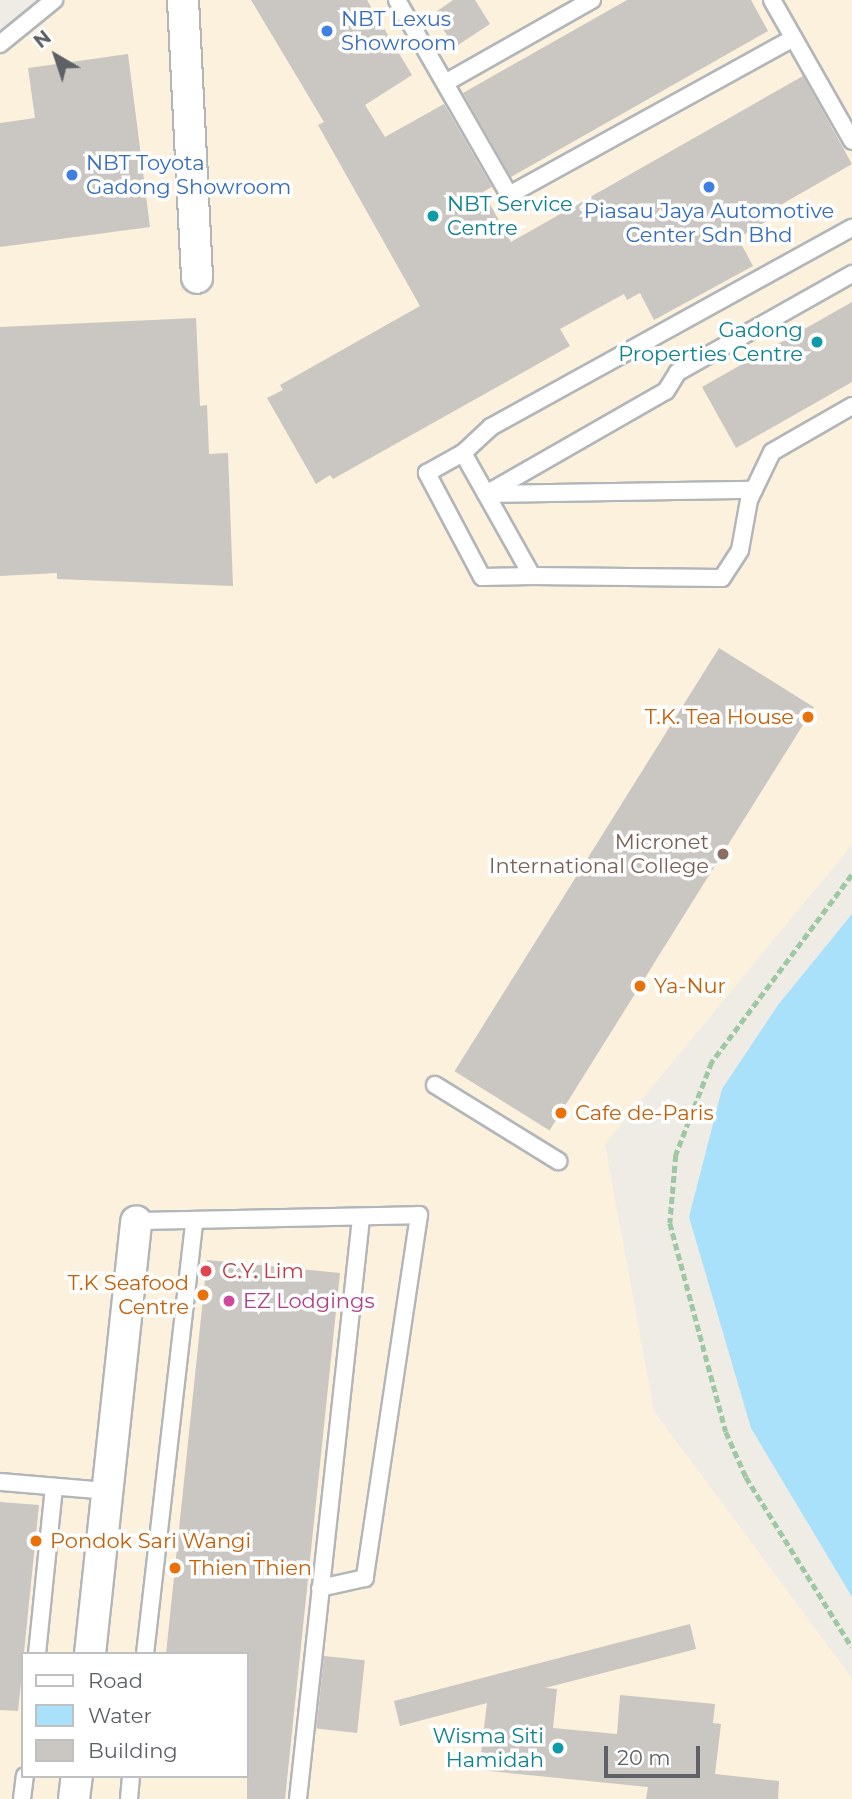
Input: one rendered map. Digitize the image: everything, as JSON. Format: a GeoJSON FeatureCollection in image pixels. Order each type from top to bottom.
{"type":"FeatureCollection","features":[{"type":"Feature","properties":{"kind":"street"},"geometry":{"type":"LineString","coordinates":[[183,0],[197,278]]}},
{"type":"Feature","properties":{"kind":"street"},"geometry":{"type":"LineString","coordinates":[[89,1652],[136,1221]]}},
{"type":"Feature","properties":{"kind":"street"},"geometry":{"type":"LineString","coordinates":[[74,1799],[77,1778]]}},
{"type":"Feature","properties":{"kind":"lane"},"geometry":{"type":"LineString","coordinates":[[0,44],[54,0]]}},
{"type":"Feature","properties":{"kind":"lane"},"geometry":{"type":"LineString","coordinates":[[397,0],[509,195],[793,38]]}},
{"type":"Feature","properties":{"kind":"lane"},"geometry":{"type":"LineString","coordinates":[[445,83],[592,0]]}},
{"type":"Feature","properties":{"kind":"lane"},"geometry":{"type":"LineString","coordinates":[[772,0],[852,141]]}},
{"type":"Feature","properties":{"kind":"lane"},"geometry":{"type":"LineString","coordinates":[[852,228],[491,427],[463,453],[427,473],[482,577],[722,578],[740,550],[754,491],[772,452],[852,406]]}},
{"type":"Feature","properties":{"kind":"lane"},"geometry":{"type":"LineString","coordinates":[[486,494],[666,391],[678,372],[852,274]]}},
{"type":"Feature","properties":{"kind":"lane"},"geometry":{"type":"LineString","coordinates":[[463,453],[532,576]]}},
{"type":"Feature","properties":{"kind":"lane"},"geometry":{"type":"LineString","coordinates":[[486,494],[754,491]]}},
{"type":"Feature","properties":{"kind":"lane"},"geometry":{"type":"LineString","coordinates":[[435,1086],[558,1161]]}},
{"type":"Feature","properties":{"kind":"lane"},"geometry":{"type":"LineString","coordinates":[[136,1221],[361,1219],[419,1214],[365,1578],[320,1588]]}},
{"type":"Feature","properties":{"kind":"lane"},"geometry":{"type":"LineString","coordinates":[[298,1799],[361,1219]]}},
{"type":"Feature","properties":{"kind":"lane"},"geometry":{"type":"LineString","coordinates":[[145,1652],[194,1221]]}},
{"type":"Feature","properties":{"kind":"lane"},"geometry":{"type":"LineString","coordinates":[[0,1482],[107,1491]]}},
{"type":"Feature","properties":{"kind":"lane"},"geometry":{"type":"LineString","coordinates":[[37,1652],[54,1487]]}},
{"type":"Feature","properties":{"kind":"lane"},"geometry":{"type":"LineString","coordinates":[[22,1799],[24,1778]]}},
{"type":"Feature","properties":{"kind":"lane"},"geometry":{"type":"LineString","coordinates":[[129,1799],[131,1778]]}},
{"type":"Feature","properties":{"kind":"path"},"geometry":{"type":"LineString","coordinates":[[852,875],[712,1062],[676,1155],[670,1223],[726,1432],[746,1477],[852,1647]]}},
{"type":"Feature","properties":{"kind":"shaded area"},"geometry":{"type":"Polygon","coordinates":[[[56,0],[852,0],[852,845],[605,1144],[654,1411],[852,1678],[852,1799],[0,1799],[0,31],[56,0]]]}},
{"type":"Feature","properties":{"kind":"water"},"geometry":{"type":"Polygon","coordinates":[[[852,914],[852,1597],[751,1428],[689,1217],[722,1089],[778,1005],[852,914]]]}},
{"type":"Feature","properties":{"kind":"building"},"geometry":{"type":"Polygon","coordinates":[[[251,0],[367,0],[412,75],[365,105],[385,137],[444,104],[492,187],[483,192],[511,242],[803,76],[852,164],[770,211],[774,217],[738,238],[753,266],[654,320],[640,293],[627,300],[624,294],[560,329],[570,346],[333,479],[330,475],[316,484],[267,398],[283,390],[280,385],[420,306],[318,125],[324,122],[251,0]]]}},
{"type":"Feature","properties":{"kind":"building"},"geometry":{"type":"Polygon","coordinates":[[[453,0],[475,0],[490,24],[455,47],[433,14],[453,0]]]}},
{"type":"Feature","properties":{"kind":"building"},"geometry":{"type":"Polygon","coordinates":[[[627,0],[751,0],[768,31],[511,177],[463,93],[627,0]]]}},
{"type":"Feature","properties":{"kind":"building","name":"NBT Toyota Gadong Showroom"},"geometry":{"type":"Polygon","coordinates":[[[128,54],[150,227],[0,247],[0,123],[35,118],[28,68],[128,54]]]}},
{"type":"Feature","properties":{"kind":"building","name":"Gadong Properties Centre"},"geometry":{"type":"Polygon","coordinates":[[[852,302],[852,382],[736,448],[702,387],[852,302]]]}},
{"type":"Feature","properties":{"kind":"building"},"geometry":{"type":"Polygon","coordinates":[[[196,318],[200,406],[207,405],[209,454],[228,453],[233,586],[57,579],[57,573],[0,576],[0,327],[196,318]]]}},
{"type":"Feature","properties":{"kind":"building"},"geometry":{"type":"Polygon","coordinates":[[[719,648],[814,707],[550,1131],[455,1071],[719,648]]]}},
{"type":"Feature","properties":{"kind":"building"},"geometry":{"type":"Polygon","coordinates":[[[207,1260],[340,1273],[285,1799],[247,1799],[248,1652],[166,1652],[207,1260]]]}},
{"type":"Feature","properties":{"kind":"building"},"geometry":{"type":"Polygon","coordinates":[[[0,1502],[39,1505],[24,1652],[21,1652],[18,1711],[0,1710],[0,1502]]]}},
{"type":"Feature","properties":{"kind":"building"},"geometry":{"type":"Polygon","coordinates":[[[690,1624],[696,1649],[545,1688],[557,1689],[553,1728],[617,1734],[620,1695],[715,1704],[713,1723],[721,1724],[715,1774],[779,1781],[778,1799],[646,1799],[648,1787],[479,1770],[487,1703],[400,1726],[394,1701],[690,1624]]]}},
{"type":"Feature","properties":{"kind":"building"},"geometry":{"type":"Polygon","coordinates":[[[324,1656],[365,1660],[357,1733],[316,1729],[324,1656]]]}},
{"type":"Feature","properties":{"kind":"place","name":"NBT Lexus Showroom"},"geometry":{"type":"Point","coordinates":[327,31]}},
{"type":"Feature","properties":{"kind":"place","name":"NBT Toyota Gadong Showroom"},"geometry":{"type":"Point","coordinates":[72,175]}},
{"type":"Feature","properties":{"kind":"place","name":"Piasau Jaya Automotive Center Sdn Bhd"},"geometry":{"type":"Point","coordinates":[709,187]}},
{"type":"Feature","properties":{"kind":"place","name":"NBT Service Centre"},"geometry":{"type":"Point","coordinates":[433,216]}},
{"type":"Feature","properties":{"kind":"place","name":"Gadong Properties Centre"},"geometry":{"type":"Point","coordinates":[817,342]}},
{"type":"Feature","properties":{"kind":"place","name":"T.K. Tea House"},"geometry":{"type":"Point","coordinates":[808,717]}},
{"type":"Feature","properties":{"kind":"place","name":"Micronet International College"},"geometry":{"type":"Point","coordinates":[723,854]}},
{"type":"Feature","properties":{"kind":"place","name":"Ya-Nur"},"geometry":{"type":"Point","coordinates":[640,986]}},
{"type":"Feature","properties":{"kind":"place","name":"Cafe de-Paris"},"geometry":{"type":"Point","coordinates":[561,1113]}},
{"type":"Feature","properties":{"kind":"place","name":"C.Y. Lim"},"geometry":{"type":"Point","coordinates":[206,1271]}},
{"type":"Feature","properties":{"kind":"place","name":"T.K Seafood Centre"},"geometry":{"type":"Point","coordinates":[203,1295]}},
{"type":"Feature","properties":{"kind":"place","name":"EZ Lodgings"},"geometry":{"type":"Point","coordinates":[229,1301]}},
{"type":"Feature","properties":{"kind":"place","name":"Pondok Sari Wangi"},"geometry":{"type":"Point","coordinates":[36,1541]}},
{"type":"Feature","properties":{"kind":"place","name":"Thien Thien"},"geometry":{"type":"Point","coordinates":[175,1568]}},
{"type":"Feature","properties":{"kind":"place","name":"Wisma Siti Hamidah"},"geometry":{"type":"Point","coordinates":[558,1748]}}]}
